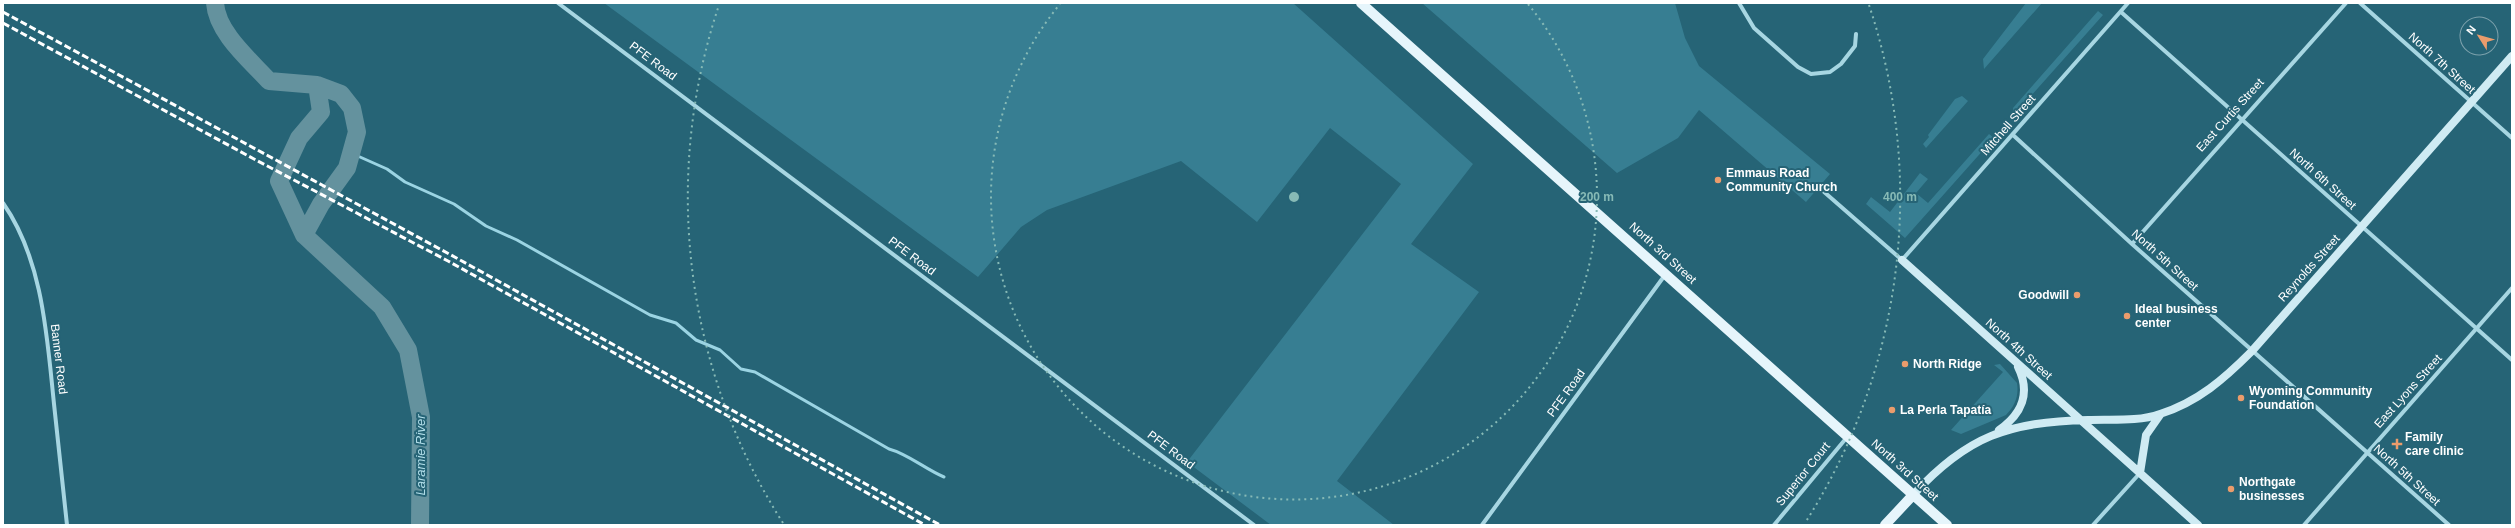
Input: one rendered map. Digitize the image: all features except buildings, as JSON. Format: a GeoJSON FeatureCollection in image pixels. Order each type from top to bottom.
{"type":"FeatureCollection","features":[{"type":"Feature","properties":{"kind":"main road","name":"North 3rd Street"},"geometry":{"type":"LineString","coordinates":[[1361,3],[1666,273],[1947,525]]}},
{"type":"Feature","properties":{"kind":"main road","name":"Reynolds Street"},"geometry":{"type":"LineString","coordinates":[[2080,420],[2160,415],[2195,400],[2223,380],[2252,351],[2512,56]]}},
{"type":"Feature","properties":{"kind":"main road","name":"North 4th Street"},"geometry":{"type":"LineString","coordinates":[[1902,260],[2198,525]]}},
{"type":"Feature","properties":{"kind":"main road"},"geometry":{"type":"LineString","coordinates":[[1994,434],[2009,423],[2021,408],[2025,388],[2024,378],[2017,363]]}},
{"type":"Feature","properties":{"kind":"main road"},"geometry":{"type":"LineString","coordinates":[[2140,473],[2146,435],[2160,415]]}},
{"type":"Feature","properties":{"kind":"main road"},"geometry":{"type":"LineString","coordinates":[[1886,525],[1949,458],[1970,445],[1994,434],[2018,427],[2080,420]]}},
{"type":"Feature","properties":{"kind":"street","name":"PFE Road"},"geometry":{"type":"LineString","coordinates":[[558,3],[1254,525]]}},
{"type":"Feature","properties":{"kind":"street"},"geometry":{"type":"LineString","coordinates":[[1739,3],[1754,28],[1798,67],[1811,74],[1830,72],[1841,64],[1855,46],[1856,34]]}},
{"type":"Feature","properties":{"kind":"street","name":"Mitchell Street"},"geometry":{"type":"LineString","coordinates":[[1902,260],[2128,3]]}},
{"type":"Feature","properties":{"kind":"street","name":"East Curtis Street"},"geometry":{"type":"LineString","coordinates":[[2132,244],[2346,3]]}},
{"type":"Feature","properties":{"kind":"street","name":"North 7th Street"},"geometry":{"type":"LineString","coordinates":[[2360,3],[2512,138]]}},
{"type":"Feature","properties":{"kind":"street","name":"North 6th Street"},"geometry":{"type":"LineString","coordinates":[[2121,12],[2512,360]]}},
{"type":"Feature","properties":{"kind":"street","name":"North 5th Street"},"geometry":{"type":"LineString","coordinates":[[2013,135],[2132,244],[2449,525]]}},
{"type":"Feature","properties":{"kind":"street","name":"North 4th Street"},"geometry":{"type":"LineString","coordinates":[[1823,191],[1902,260]]}},
{"type":"Feature","properties":{"kind":"street","name":"Banner Road"},"geometry":{"type":"LineString","coordinates":[[3,203],[20,234],[37,285],[49,356],[67,525]]}},
{"type":"Feature","properties":{"kind":"street","name":"PFE Road"},"geometry":{"type":"LineString","coordinates":[[1482,525],[1666,273]]}},
{"type":"Feature","properties":{"kind":"street","name":"East Lyons Street"},"geometry":{"type":"LineString","coordinates":[[2304,525],[2512,288]]}},
{"type":"Feature","properties":{"kind":"street","name":"Superior Court"},"geometry":{"type":"LineString","coordinates":[[1774,525],[1848,436]]}},
{"type":"Feature","properties":{"kind":"street"},"geometry":{"type":"LineString","coordinates":[[2093,525],[2140,473]]}},
{"type":"Feature","properties":{"kind":"shaded area"},"geometry":{"type":"Polygon","coordinates":[[[604,3],[1293,3],[1473,164],[1411,244],[1479,292],[1337,481],[1394,525],[1271,525],[1187,462],[1401,184],[1330,128],[1257,222],[1181,161],[1047,210],[1021,227],[978,277],[604,3]]]}},
{"type":"Feature","properties":{"kind":"shaded area"},"geometry":{"type":"Polygon","coordinates":[[[1422,3],[1675,3],[1685,38],[1699,66],[1830,174],[1806,202],[1699,110],[1678,138],[1617,173],[1422,3]]]}},
{"type":"Feature","properties":{"kind":"shaded area"},"geometry":{"type":"Polygon","coordinates":[[[2026,3],[2042,3],[1984,69],[1983,59],[2026,3]]]}},
{"type":"Feature","properties":{"kind":"shaded area"},"geometry":{"type":"Polygon","coordinates":[[[2098,11],[2103,15],[2014,115],[2013,108],[2098,11]]]}},
{"type":"Feature","properties":{"kind":"shaded area"},"geometry":{"type":"Polygon","coordinates":[[[1962,96],[1968,101],[1926,148],[1923,144],[1929,137],[1928,135],[1955,99],[1962,96]]]}},
{"type":"Feature","properties":{"kind":"shaded area"},"geometry":{"type":"Polygon","coordinates":[[[1989,134],[1994,138],[1905,238],[1866,204],[1871,197],[1890,212],[1920,173],[1928,179],[1916,193],[1928,203],[1989,134]]]}},
{"type":"Feature","properties":{"kind":"shaded area"},"geometry":{"type":"Polygon","coordinates":[[[2000,364],[2017,383],[2017,396],[2012,408],[2006,415],[1961,434],[1951,430],[2003,372],[1994,365],[2000,364]]]}},
{"type":"Feature","properties":{"kind":"waterway","name":"Laramie River"},"geometry":{"type":"LineString","coordinates":[[215,3],[217,14],[228,35],[244,55],[269,81],[317,85],[321,112],[299,138],[279,181],[304,235],[382,307],[408,350],[421,417],[420,525]]}},
{"type":"Feature","properties":{"kind":"waterway","name":"Laramie River"},"geometry":{"type":"LineString","coordinates":[[304,235],[321,204],[347,168],[357,132],[352,108],[341,94],[317,85]]}},
{"type":"Feature","properties":{"kind":"waterway"},"geometry":{"type":"LineString","coordinates":[[351,153],[387,169],[405,182],[454,204],[486,226],[517,240],[650,315],[676,323],[696,340],[720,350],[741,369],[755,372],[889,449],[903,454],[944,477]]}},
{"type":"Feature","properties":{"kind":"railway"},"geometry":{"type":"LineString","coordinates":[[3,12],[451,255],[940,525]]}},
{"type":"Feature","properties":{"kind":"railway"},"geometry":{"type":"LineString","coordinates":[[3,23],[254,159],[448,261],[925,525]]}},
{"type":"Feature","properties":{"kind":"place","name":"Emmaus Road Community Church"},"geometry":{"type":"Point","coordinates":[1718,180]}},
{"type":"Feature","properties":{"kind":"place","name":"Goodwill"},"geometry":{"type":"Point","coordinates":[2077,295]}},
{"type":"Feature","properties":{"kind":"place","name":"Ideal business center"},"geometry":{"type":"Point","coordinates":[2127,316]}},
{"type":"Feature","properties":{"kind":"place","name":"North Ridge"},"geometry":{"type":"Point","coordinates":[1905,364]}},
{"type":"Feature","properties":{"kind":"place","name":"Wyoming Community Foundation"},"geometry":{"type":"Point","coordinates":[2241,398]}},
{"type":"Feature","properties":{"kind":"place","name":"La Perla Tapatía"},"geometry":{"type":"Point","coordinates":[1892,410]}},
{"type":"Feature","properties":{"kind":"place","name":"Family care clinic"},"geometry":{"type":"Point","coordinates":[2397,444]}},
{"type":"Feature","properties":{"kind":"place","name":"Northgate businesses"},"geometry":{"type":"Point","coordinates":[2231,489]}}]}
